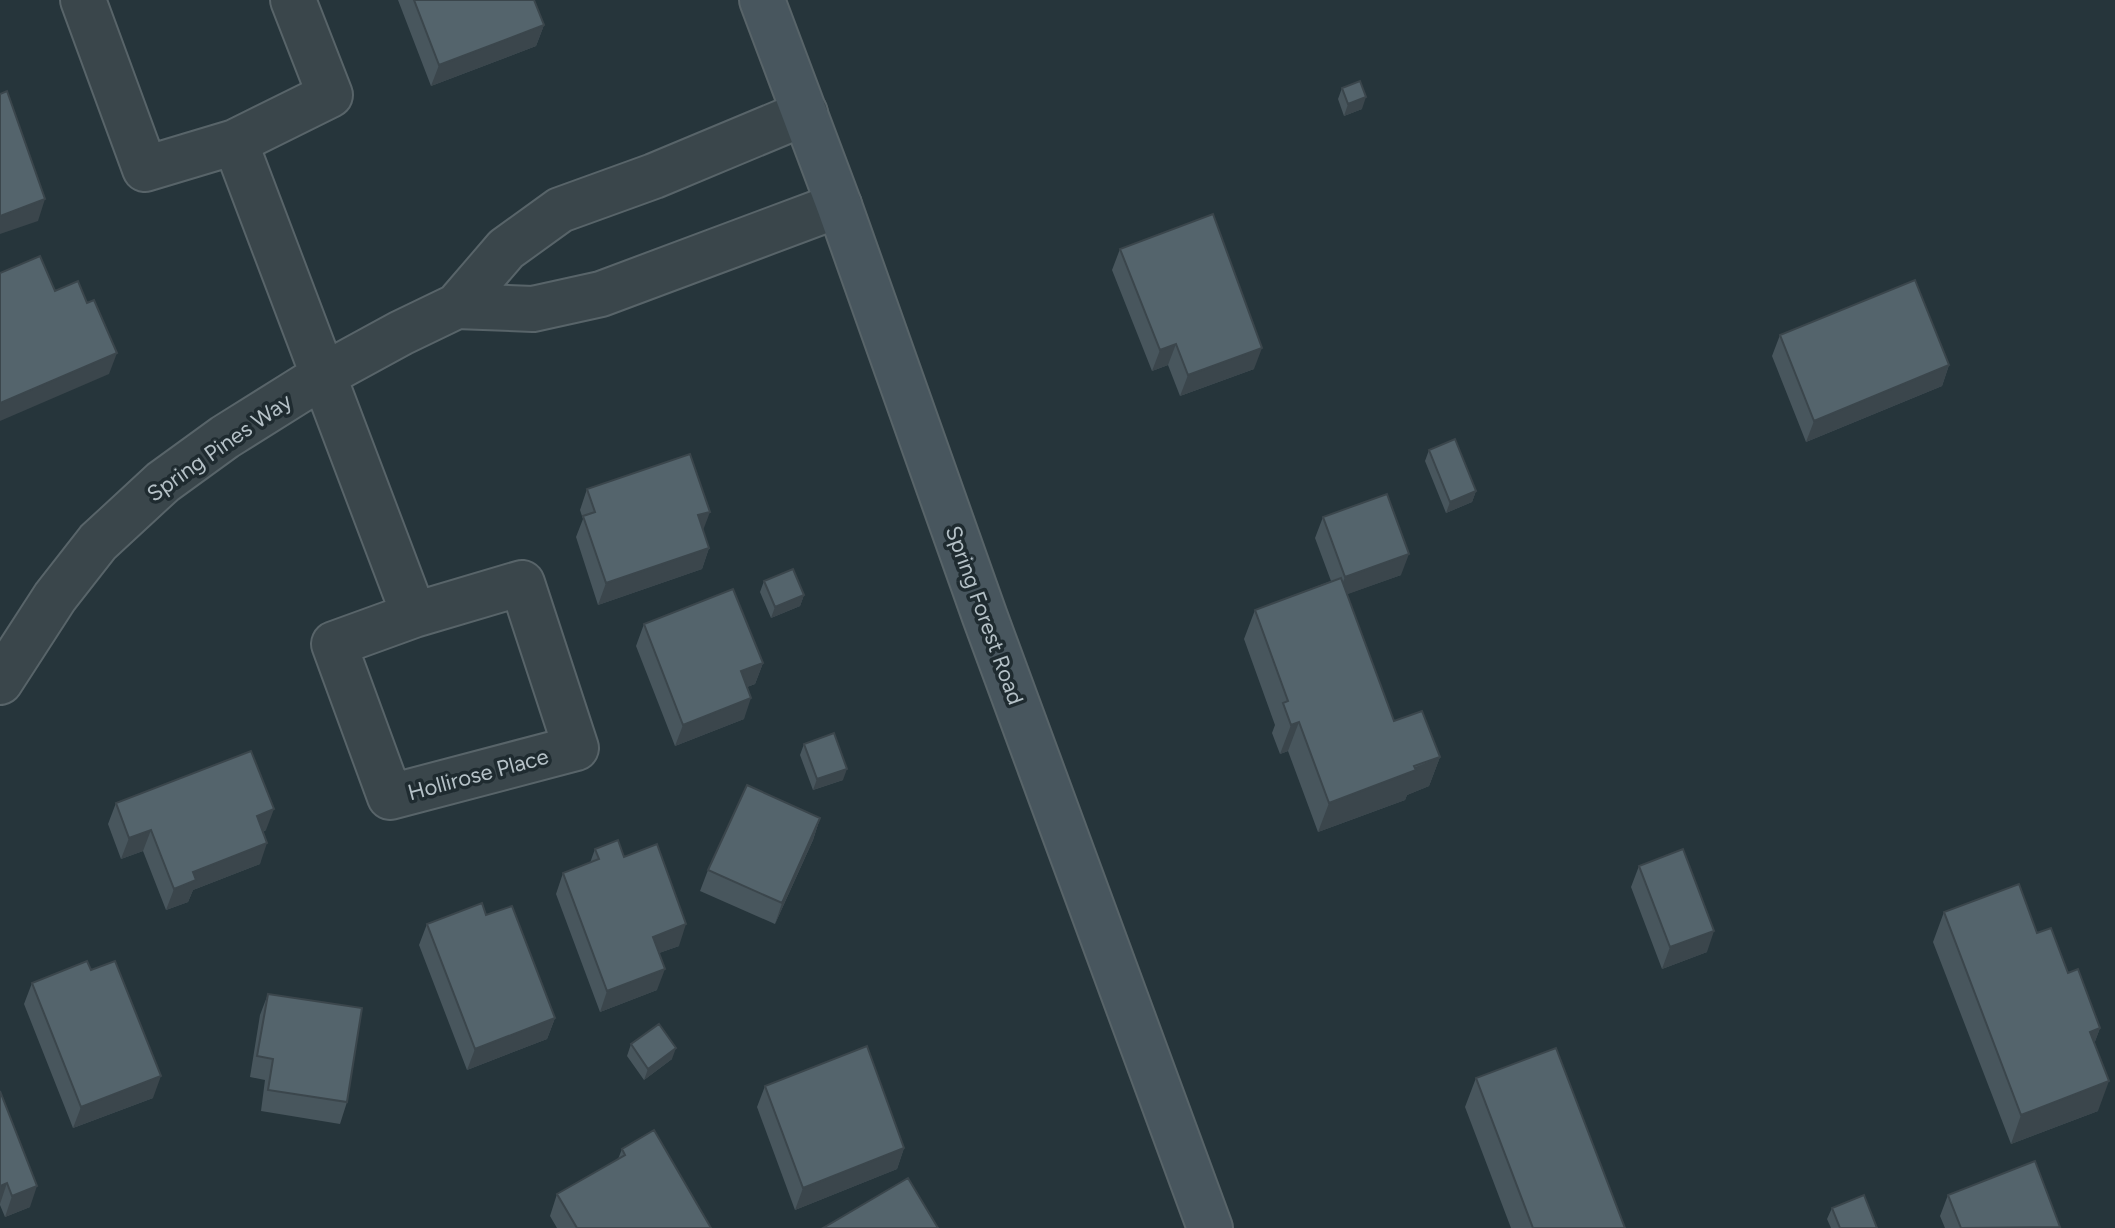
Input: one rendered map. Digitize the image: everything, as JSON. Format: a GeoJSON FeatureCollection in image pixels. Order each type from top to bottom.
{"type":"FeatureCollection","features":[{"type":"Feature","properties":{"kind":"main road","name":"Spring Forest Road"},"geometry":{"type":"LineString","coordinates":[[762,0],[839,205],[990,632],[1210,1228]]}},
{"type":"Feature","properties":{"kind":"street"},"geometry":{"type":"LineString","coordinates":[[83,0],[145,169],[235,142],[330,95],[293,0]]}},
{"type":"Feature","properties":{"kind":"street","name":"Spring Pines Way"},"geometry":{"type":"LineString","coordinates":[[0,682],[55,597],[98,542],[163,482],[225,437],[324,375],[457,306],[506,249],[560,210],[654,176],[805,113]]}},
{"type":"Feature","properties":{"kind":"street"},"geometry":{"type":"LineString","coordinates":[[235,142],[414,615]]}},
{"type":"Feature","properties":{"kind":"street","name":"Spring Pines Way"},"geometry":{"type":"LineString","coordinates":[[457,306],[533,309],[601,294],[839,205]]}},
{"type":"Feature","properties":{"kind":"street","name":"Hollirose Place"},"geometry":{"type":"LineString","coordinates":[[522,583],[576,748],[390,797],[334,644],[414,615],[522,583]]}},
{"type":"Feature","properties":{"kind":"building"},"geometry":{"type":"Polygon","coordinates":[[[414,0],[534,0],[544,25],[439,65],[414,0]]]}},
{"type":"Feature","properties":{"kind":"building"},"geometry":{"type":"Polygon","coordinates":[[[1360,81],[1366,97],[1348,104],[1342,88],[1360,81]]]}},
{"type":"Feature","properties":{"kind":"building"},"geometry":{"type":"Polygon","coordinates":[[[7,91],[45,199],[0,216],[0,94],[7,91]]]}},
{"type":"Feature","properties":{"kind":"building"},"geometry":{"type":"Polygon","coordinates":[[[1213,214],[1262,348],[1188,375],[1176,344],[1160,350],[1120,249],[1213,214]]]}},
{"type":"Feature","properties":{"kind":"building"},"geometry":{"type":"Polygon","coordinates":[[[40,256],[55,291],[78,281],[87,303],[94,300],[117,353],[0,403],[0,273],[40,256]]]}},
{"type":"Feature","properties":{"kind":"building"},"geometry":{"type":"Polygon","coordinates":[[[1915,280],[1949,365],[1814,421],[1780,335],[1915,280]]]}},
{"type":"Feature","properties":{"kind":"building"},"geometry":{"type":"Polygon","coordinates":[[[1455,439],[1476,491],[1450,502],[1429,450],[1455,439]]]}},
{"type":"Feature","properties":{"kind":"building"},"geometry":{"type":"Polygon","coordinates":[[[690,454],[710,512],[698,515],[709,548],[606,583],[583,516],[595,512],[587,489],[690,454]]]}},
{"type":"Feature","properties":{"kind":"building"},"geometry":{"type":"Polygon","coordinates":[[[1387,494],[1409,554],[1345,577],[1323,517],[1387,494]]]}},
{"type":"Feature","properties":{"kind":"building"},"geometry":{"type":"Polygon","coordinates":[[[793,569],[804,595],[775,607],[764,581],[793,569]]]}},
{"type":"Feature","properties":{"kind":"building"},"geometry":{"type":"Polygon","coordinates":[[[1341,578],[1394,721],[1422,711],[1440,757],[1414,766],[1416,770],[1329,803],[1299,722],[1291,725],[1283,703],[1288,701],[1255,610],[1341,578]]]}},
{"type":"Feature","properties":{"kind":"building"},"geometry":{"type":"Polygon","coordinates":[[[733,589],[763,663],[741,671],[751,698],[683,725],[644,624],[733,589]]]}},
{"type":"Feature","properties":{"kind":"building"},"geometry":{"type":"Polygon","coordinates":[[[834,733],[847,769],[817,779],[804,744],[834,733]]]}},
{"type":"Feature","properties":{"kind":"building"},"geometry":{"type":"Polygon","coordinates":[[[251,751],[274,809],[257,816],[267,843],[193,872],[196,880],[174,889],[151,830],[129,838],[116,803],[251,751]]]}},
{"type":"Feature","properties":{"kind":"building"},"geometry":{"type":"Polygon","coordinates":[[[747,785],[820,818],[782,903],[708,870],[747,785]]]}},
{"type":"Feature","properties":{"kind":"building"},"geometry":{"type":"Polygon","coordinates":[[[618,840],[624,857],[657,844],[686,924],[653,937],[665,969],[607,991],[563,873],[599,859],[595,849],[618,840]]]}},
{"type":"Feature","properties":{"kind":"building"},"geometry":{"type":"Polygon","coordinates":[[[1683,849],[1714,931],[1670,947],[1639,866],[1683,849]]]}},
{"type":"Feature","properties":{"kind":"building"},"geometry":{"type":"Polygon","coordinates":[[[2019,884],[2037,933],[2051,928],[2068,973],[2078,969],[2100,1028],[2090,1032],[2109,1081],[2021,1115],[1944,912],[2019,884]]]}},
{"type":"Feature","properties":{"kind":"building"},"geometry":{"type":"Polygon","coordinates":[[[482,903],[486,915],[512,906],[555,1018],[475,1049],[427,924],[482,903]]]}},
{"type":"Feature","properties":{"kind":"building"},"geometry":{"type":"Polygon","coordinates":[[[87,961],[91,970],[115,961],[161,1076],[81,1107],[32,983],[87,961]]]}},
{"type":"Feature","properties":{"kind":"building"},"geometry":{"type":"Polygon","coordinates":[[[268,994],[362,1008],[347,1102],[268,1090],[273,1059],[257,1056],[268,994]]]}},
{"type":"Feature","properties":{"kind":"building"},"geometry":{"type":"Polygon","coordinates":[[[659,1024],[676,1048],[648,1069],[631,1044],[659,1024]]]}},
{"type":"Feature","properties":{"kind":"building"},"geometry":{"type":"Polygon","coordinates":[[[867,1046],[904,1148],[803,1188],[765,1086],[867,1046]]]}},
{"type":"Feature","properties":{"kind":"building"},"geometry":{"type":"Polygon","coordinates":[[[1556,1048],[1625,1228],[1533,1228],[1476,1078],[1556,1048]]]}},
{"type":"Feature","properties":{"kind":"building"},"geometry":{"type":"Polygon","coordinates":[[[0,1091],[37,1186],[12,1196],[7,1183],[0,1186],[0,1091]]]}},
{"type":"Feature","properties":{"kind":"building"},"geometry":{"type":"Polygon","coordinates":[[[654,1130],[711,1228],[577,1228],[557,1194],[625,1155],[622,1149],[654,1130]]]}},
{"type":"Feature","properties":{"kind":"building"},"geometry":{"type":"Polygon","coordinates":[[[2035,1161],[2060,1227],[1961,1228],[1948,1195],[2035,1161]]]}},
{"type":"Feature","properties":{"kind":"building"},"geometry":{"type":"Polygon","coordinates":[[[908,1178],[938,1228],[823,1228],[908,1178]]]}},
{"type":"Feature","properties":{"kind":"building"},"geometry":{"type":"Polygon","coordinates":[[[1864,1195],[1877,1228],[1840,1228],[1832,1208],[1864,1195]]]}}]}
